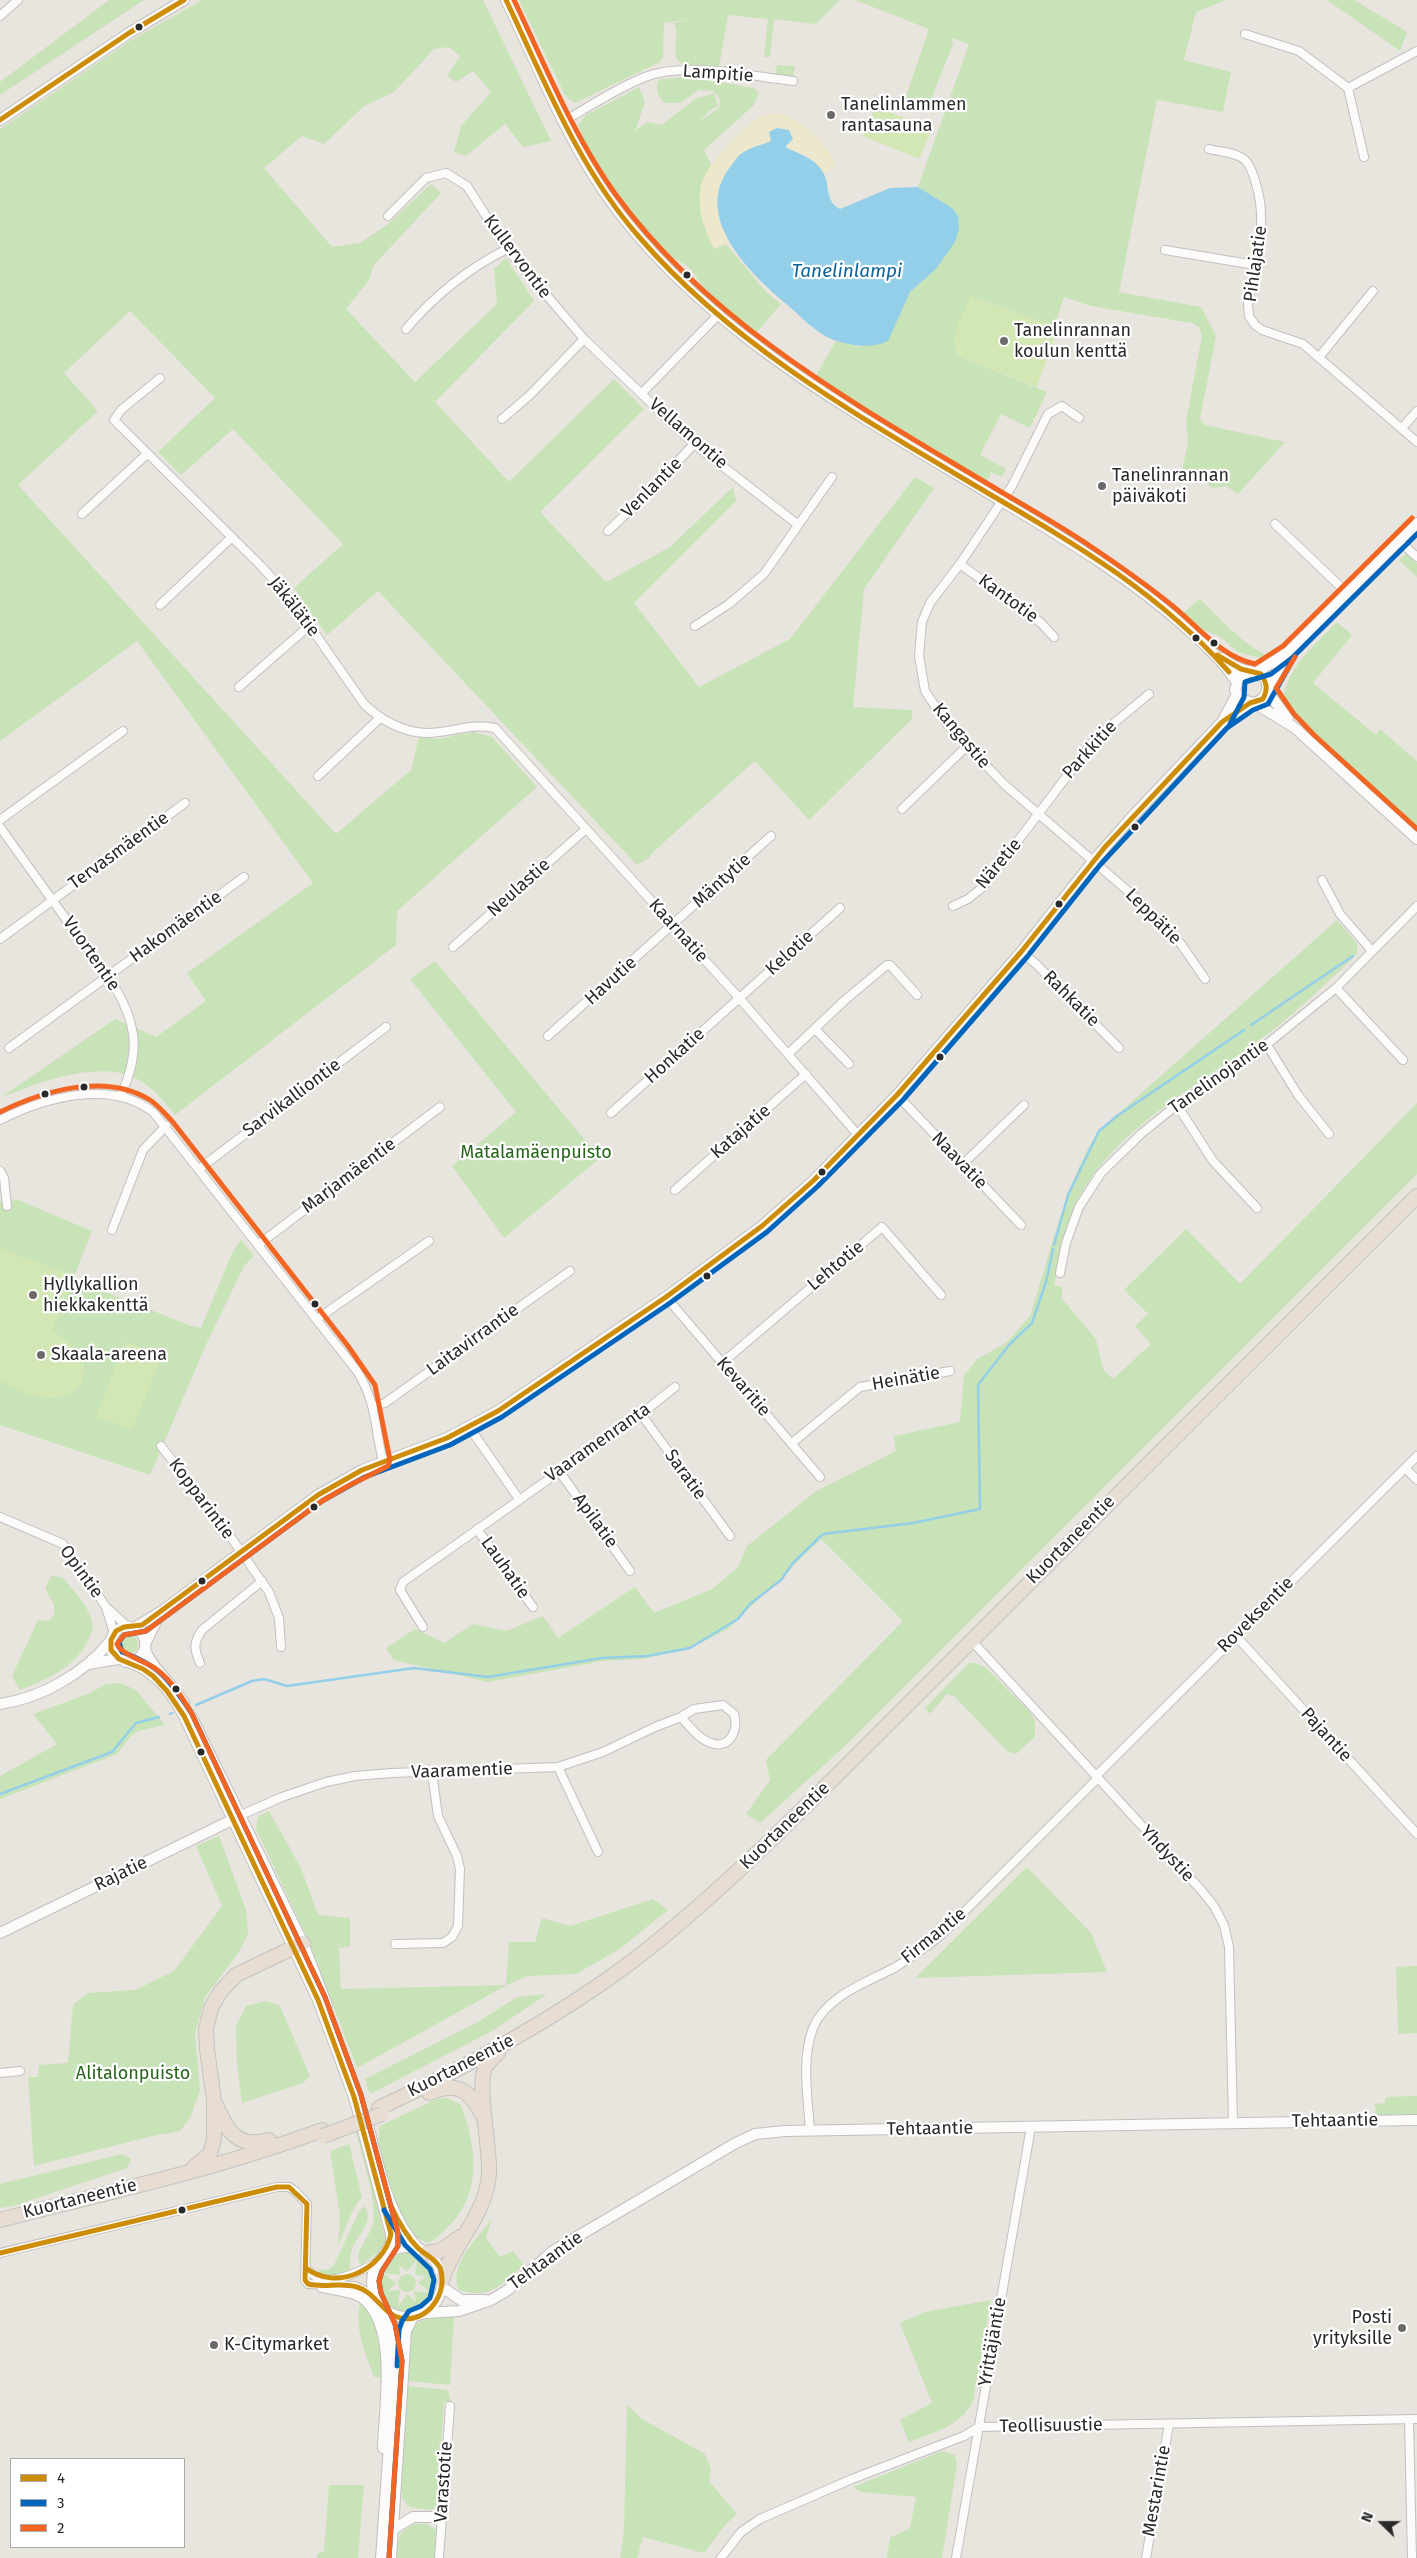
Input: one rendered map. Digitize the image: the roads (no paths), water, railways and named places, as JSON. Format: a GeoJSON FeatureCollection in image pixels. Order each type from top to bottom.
{"type":"FeatureCollection","features":[{"type":"Feature","properties":{"kind":"highway","name":"Kuortaneentie"},"geometry":{"type":"LineString","coordinates":[[0,2220],[185,2173],[323,2133],[380,2111],[507,2044],[585,1995],[630,1962],[726,1882],[821,1791],[1417,1196]]}},
{"type":"Feature","properties":{"kind":"highway"},"geometry":{"type":"LineString","coordinates":[[185,2173],[206,2160],[213,2149],[214,2100],[206,2029],[211,2008],[221,1991],[236,1975],[298,1945]]}},
{"type":"Feature","properties":{"kind":"highway"},"geometry":{"type":"LineString","coordinates":[[442,2284],[465,2233],[480,2208],[489,2174],[484,2118],[485,2069],[507,2044]]}},
{"type":"Feature","properties":{"kind":"highway"},"geometry":{"type":"LineString","coordinates":[[380,2111],[442,2087],[451,2087],[469,2094],[484,2118]]}},
{"type":"Feature","properties":{"kind":"highway"},"geometry":{"type":"LineString","coordinates":[[214,2100],[230,2133],[245,2141],[255,2144],[305,2131],[323,2133]]}},
{"type":"Feature","properties":{"kind":"highway"},"geometry":{"type":"LineString","coordinates":[[423,2251],[440,2251],[465,2233]]}},
{"type":"Feature","properties":{"kind":"street"},"geometry":{"type":"LineString","coordinates":[[0,16],[18,0]]}},
{"type":"Feature","properties":{"kind":"street"},"geometry":{"type":"LineString","coordinates":[[0,120],[129,33],[184,0]]}},
{"type":"Feature","properties":{"kind":"street"},"geometry":{"type":"LineString","coordinates":[[506,0],[584,161],[625,221],[680,280],[719,314],[835,401],[1085,551],[1126,579],[1164,609],[1216,655],[1236,681],[1237,694],[1240,699],[1252,703],[1295,728]]}},
{"type":"Feature","properties":{"kind":"street"},"geometry":{"type":"LineString","coordinates":[[1245,34],[1300,52],[1348,88],[1364,158]]}},
{"type":"Feature","properties":{"kind":"street"},"geometry":{"type":"LineString","coordinates":[[1348,88],[1417,51]]}},
{"type":"Feature","properties":{"kind":"street","name":"Lampitie"},"geometry":{"type":"LineString","coordinates":[[564,121],[645,77],[668,72],[688,70],[793,81]]}},
{"type":"Feature","properties":{"kind":"street","name":"Pihlajatie"},"geometry":{"type":"LineString","coordinates":[[1209,149],[1237,156],[1246,161],[1253,174],[1262,210],[1263,228],[1248,304],[1249,316],[1255,325],[1262,330],[1303,344],[1320,356],[1417,442]]}},
{"type":"Feature","properties":{"kind":"street","name":"Kullervontie"},"geometry":{"type":"LineString","coordinates":[[388,216],[426,178],[446,173],[467,186],[507,249],[584,339],[642,393]]}},
{"type":"Feature","properties":{"kind":"street"},"geometry":{"type":"LineString","coordinates":[[406,329],[423,309],[448,286],[482,262],[507,249]]}},
{"type":"Feature","properties":{"kind":"street"},"geometry":{"type":"LineString","coordinates":[[1165,250],[1255,265]]}},
{"type":"Feature","properties":{"kind":"street"},"geometry":{"type":"LineString","coordinates":[[1320,356],[1373,291]]}},
{"type":"Feature","properties":{"kind":"street","name":"Vellamontie"},"geometry":{"type":"LineString","coordinates":[[719,314],[642,393],[694,444],[797,524]]}},
{"type":"Feature","properties":{"kind":"street"},"geometry":{"type":"LineString","coordinates":[[502,419],[531,394],[584,339]]}},
{"type":"Feature","properties":{"kind":"street","name":"Jäkälätie"},"geometry":{"type":"LineString","coordinates":[[160,378],[120,410],[114,420],[291,599],[364,704],[379,719],[399,727],[426,733],[477,725],[495,728]]}},
{"type":"Feature","properties":{"kind":"street","name":"Kangastie"},"geometry":{"type":"LineString","coordinates":[[1079,418],[1062,406],[1058,406],[1048,414],[1002,501],[960,564],[930,603],[922,622],[919,656],[925,691],[947,724],[1005,785],[1094,860]]}},
{"type":"Feature","properties":{"kind":"street"},"geometry":{"type":"LineString","coordinates":[[1402,428],[1417,411]]}},
{"type":"Feature","properties":{"kind":"street","name":"Venlantie"},"geometry":{"type":"LineString","coordinates":[[608,531],[648,493],[694,444]]}},
{"type":"Feature","properties":{"kind":"street"},"geometry":{"type":"LineString","coordinates":[[82,514],[147,454]]}},
{"type":"Feature","properties":{"kind":"street"},"geometry":{"type":"LineString","coordinates":[[695,626],[729,604],[764,574],[797,524],[832,477]]}},
{"type":"Feature","properties":{"kind":"street"},"geometry":{"type":"LineString","coordinates":[[1222,722],[1252,703],[1262,699],[1288,652],[1417,523]]}},
{"type":"Feature","properties":{"kind":"street"},"geometry":{"type":"LineString","coordinates":[[1275,524],[1346,592]]}},
{"type":"Feature","properties":{"kind":"street"},"geometry":{"type":"LineString","coordinates":[[160,605],[232,538]]}},
{"type":"Feature","properties":{"kind":"street"},"geometry":{"type":"LineString","coordinates":[[1398,541],[1417,557]]}},
{"type":"Feature","properties":{"kind":"street","name":"Kantotie"},"geometry":{"type":"LineString","coordinates":[[960,564],[1041,623],[1054,637]]}},
{"type":"Feature","properties":{"kind":"street"},"geometry":{"type":"LineString","coordinates":[[239,687],[309,626]]}},
{"type":"Feature","properties":{"kind":"street"},"geometry":{"type":"LineString","coordinates":[[1236,681],[1242,674],[1253,672],[1288,652]]}},
{"type":"Feature","properties":{"kind":"street"},"geometry":{"type":"LineString","coordinates":[[1216,655],[1238,667],[1265,678],[1267,689],[1295,728],[1417,839]]}},
{"type":"Feature","properties":{"kind":"street","name":"Parkkitie"},"geometry":{"type":"LineString","coordinates":[[1039,814],[1095,739],[1149,694]]}},
{"type":"Feature","properties":{"kind":"street"},"geometry":{"type":"LineString","coordinates":[[0,1704],[38,1694],[87,1664],[113,1636],[162,1611],[318,1495],[344,1479],[383,1461],[469,1427],[529,1391],[666,1297],[762,1226],[813,1181],[897,1095],[1021,952],[1094,860],[1222,722],[1237,694]]}},
{"type":"Feature","properties":{"kind":"street"},"geometry":{"type":"LineString","coordinates":[[318,776],[379,719]]}},
{"type":"Feature","properties":{"kind":"street","name":"Kaarnatie"},"geometry":{"type":"LineString","coordinates":[[495,728],[740,999],[858,1135]]}},
{"type":"Feature","properties":{"kind":"street"},"geometry":{"type":"LineString","coordinates":[[0,820],[123,731]]}},
{"type":"Feature","properties":{"kind":"street"},"geometry":{"type":"LineString","coordinates":[[902,809],[967,746]]}},
{"type":"Feature","properties":{"kind":"street","name":"Tervasmäentie"},"geometry":{"type":"LineString","coordinates":[[0,938],[185,803]]}},
{"type":"Feature","properties":{"kind":"street","name":"Näretie"},"geometry":{"type":"LineString","coordinates":[[954,906],[968,899],[983,887],[1039,814]]}},
{"type":"Feature","properties":{"kind":"street","name":"Vuortentie"},"geometry":{"type":"LineString","coordinates":[[0,827],[108,977],[127,1011],[133,1036],[132,1059],[127,1081],[120,1097]]}},
{"type":"Feature","properties":{"kind":"street","name":"Neulastie"},"geometry":{"type":"LineString","coordinates":[[453,947],[586,829]]}},
{"type":"Feature","properties":{"kind":"street","name":"Mäntytie"},"geometry":{"type":"LineString","coordinates":[[673,925],[770,836]]}},
{"type":"Feature","properties":{"kind":"street","name":"Leppätie"},"geometry":{"type":"LineString","coordinates":[[1094,860],[1136,898],[1181,944],[1205,979]]}},
{"type":"Feature","properties":{"kind":"street","name":"Hakomäentie"},"geometry":{"type":"LineString","coordinates":[[8,1048],[244,877]]}},
{"type":"Feature","properties":{"kind":"street"},"geometry":{"type":"LineString","coordinates":[[1322,880],[1340,914],[1372,951]]}},
{"type":"Feature","properties":{"kind":"street","name":"Tanelinojantie"},"geometry":{"type":"LineString","coordinates":[[1060,1273],[1066,1243],[1079,1207],[1101,1173],[1142,1133],[1177,1105],[1267,1045],[1336,988],[1417,906]]}},
{"type":"Feature","properties":{"kind":"street","name":"Kelotie"},"geometry":{"type":"LineString","coordinates":[[740,999],[840,908]]}},
{"type":"Feature","properties":{"kind":"street","name":"Havutie"},"geometry":{"type":"LineString","coordinates":[[548,1036],[673,925]]}},
{"type":"Feature","properties":{"kind":"street","name":"Rahkatie"},"geometry":{"type":"LineString","coordinates":[[1021,952],[1035,963],[1119,1048]]}},
{"type":"Feature","properties":{"kind":"street"},"geometry":{"type":"LineString","coordinates":[[788,1054],[844,1000],[887,965],[890,965],[917,995]]}},
{"type":"Feature","properties":{"kind":"street"},"geometry":{"type":"LineString","coordinates":[[1336,988],[1403,1060]]}},
{"type":"Feature","properties":{"kind":"street","name":"Honkatie"},"geometry":{"type":"LineString","coordinates":[[611,1113],[740,999]]}},
{"type":"Feature","properties":{"kind":"street","name":"Sarvikalliontie"},"geometry":{"type":"LineString","coordinates":[[199,1169],[386,1027]]}},
{"type":"Feature","properties":{"kind":"street"},"geometry":{"type":"LineString","coordinates":[[815,1029],[848,1064]]}},
{"type":"Feature","properties":{"kind":"street"},"geometry":{"type":"LineString","coordinates":[[1267,1045],[1298,1095],[1329,1134]]}},
{"type":"Feature","properties":{"kind":"street","name":"Katajatie"},"geometry":{"type":"LineString","coordinates":[[675,1190],[806,1074]]}},
{"type":"Feature","properties":{"kind":"street"},"geometry":{"type":"LineString","coordinates":[[0,1120],[38,1104],[76,1096],[99,1094],[120,1097],[145,1106],[166,1126],[357,1371],[369,1389],[374,1406],[375,1424],[383,1461]]}},
{"type":"Feature","properties":{"kind":"street","name":"Naavatie"},"geometry":{"type":"LineString","coordinates":[[897,1095],[1021,1225]]}},
{"type":"Feature","properties":{"kind":"street"},"geometry":{"type":"LineString","coordinates":[[962,1165],[1024,1105]]}},
{"type":"Feature","properties":{"kind":"street"},"geometry":{"type":"LineString","coordinates":[[1177,1105],[1213,1161],[1257,1208]]}},
{"type":"Feature","properties":{"kind":"street","name":"Marjamäentie"},"geometry":{"type":"LineString","coordinates":[[258,1245],[440,1107]]}},
{"type":"Feature","properties":{"kind":"street"},"geometry":{"type":"LineString","coordinates":[[112,1230],[143,1150],[166,1126]]}},
{"type":"Feature","properties":{"kind":"street"},"geometry":{"type":"LineString","coordinates":[[0,1172],[4,1178],[7,1206]]}},
{"type":"Feature","properties":{"kind":"street","name":"Lehtotie"},"geometry":{"type":"LineString","coordinates":[[722,1363],[882,1227],[941,1295]]}},
{"type":"Feature","properties":{"kind":"street"},"geometry":{"type":"LineString","coordinates":[[317,1320],[429,1241]]}},
{"type":"Feature","properties":{"kind":"street","name":"Laitavirrantie"},"geometry":{"type":"LineString","coordinates":[[374,1406],[385,1402],[570,1271]]}},
{"type":"Feature","properties":{"kind":"street","name":"Kevaritie"},"geometry":{"type":"LineString","coordinates":[[666,1297],[820,1477]]}},
{"type":"Feature","properties":{"kind":"street","name":"Heinätie"},"geometry":{"type":"LineString","coordinates":[[792,1443],[860,1387],[950,1371]]}},
{"type":"Feature","properties":{"kind":"street","name":"Vaaramenranta"},"geometry":{"type":"LineString","coordinates":[[424,1626],[402,1596],[400,1590],[403,1582],[641,1414],[675,1387]]}},
{"type":"Feature","properties":{"kind":"street","name":"Saratie"},"geometry":{"type":"LineString","coordinates":[[641,1414],[730,1536]]}},
{"type":"Feature","properties":{"kind":"street"},"geometry":{"type":"LineString","coordinates":[[469,1427],[520,1499]]}},
{"type":"Feature","properties":{"kind":"street","name":"Kopparintie"},"geometry":{"type":"LineString","coordinates":[[161,1446],[262,1581],[275,1606],[281,1647]]}},
{"type":"Feature","properties":{"kind":"street","name":"Roveksentie"},"geometry":{"type":"LineString","coordinates":[[1097,1777],[1235,1635],[1417,1456]]}},
{"type":"Feature","properties":{"kind":"street"},"geometry":{"type":"LineString","coordinates":[[1405,1468],[1417,1480]]}},
{"type":"Feature","properties":{"kind":"street","name":"Apilatie"},"geometry":{"type":"LineString","coordinates":[[559,1471],[630,1571]]}},
{"type":"Feature","properties":{"kind":"street","name":"Opintie"},"geometry":{"type":"LineString","coordinates":[[0,1517],[64,1544],[106,1607],[113,1636]]}},
{"type":"Feature","properties":{"kind":"street","name":"Lauhatie"},"geometry":{"type":"LineString","coordinates":[[477,1529],[533,1608]]}},
{"type":"Feature","properties":{"kind":"street"},"geometry":{"type":"LineString","coordinates":[[200,1663],[194,1649],[196,1639],[202,1630],[262,1581]]}},
{"type":"Feature","properties":{"kind":"street"},"geometry":{"type":"LineString","coordinates":[[106,1607],[144,1636],[149,1658],[176,1689],[208,1746],[241,1815],[347,2056],[390,2205],[403,2229],[437,2265],[442,2284],[436,2302],[425,2313],[413,2317],[393,2315],[375,2298],[355,2286],[322,2287]]}},
{"type":"Feature","properties":{"kind":"street"},"geometry":{"type":"LineString","coordinates":[[87,1664],[138,1659],[162,1611]]}},
{"type":"Feature","properties":{"kind":"street","name":"Pajantie"},"geometry":{"type":"LineString","coordinates":[[1235,1635],[1417,1834]]}},
{"type":"Feature","properties":{"kind":"street"},"geometry":{"type":"LineString","coordinates":[[113,1636],[113,1654],[146,1671],[161,1682],[184,1716],[231,1820],[298,1945],[354,2097],[391,2234],[391,2243],[372,2274],[375,2298],[388,2326],[395,2361],[390,2498],[391,2558]]}},
{"type":"Feature","properties":{"kind":"street","name":"Yhdystie"},"geometry":{"type":"LineString","coordinates":[[971,1640],[1214,1906],[1224,1925],[1229,1947],[1233,2123]]}},
{"type":"Feature","properties":{"kind":"street","name":"Vaaramentie"},"geometry":{"type":"LineString","coordinates":[[241,1815],[282,1797],[326,1782],[392,1773],[558,1767],[603,1752],[655,1727],[681,1717],[694,1709],[723,1705],[734,1714],[736,1730],[731,1739],[722,1744],[711,1743],[681,1717]]}},
{"type":"Feature","properties":{"kind":"street"},"geometry":{"type":"LineString","coordinates":[[558,1767],[598,1852]]}},
{"type":"Feature","properties":{"kind":"street"},"geometry":{"type":"LineString","coordinates":[[395,1944],[443,1943],[452,1937],[458,1926],[460,1869],[457,1856],[438,1816],[432,1772]]}},
{"type":"Feature","properties":{"kind":"street","name":"Firmantie"},"geometry":{"type":"LineString","coordinates":[[810,2131],[806,2073],[808,2048],[813,2028],[824,2012],[855,1987],[920,1952],[941,1935],[1097,1777]]}},
{"type":"Feature","properties":{"kind":"street","name":"Rajatie"},"geometry":{"type":"LineString","coordinates":[[0,1934],[241,1815]]}},
{"type":"Feature","properties":{"kind":"street"},"geometry":{"type":"LineString","coordinates":[[0,2072],[20,2071]]}},
{"type":"Feature","properties":{"kind":"street","name":"Tehtaantie"},"geometry":{"type":"LineString","coordinates":[[425,2313],[459,2311],[492,2300],[508,2290],[553,2251],[734,2144],[755,2134],[810,2131],[1417,2120]]}},
{"type":"Feature","properties":{"kind":"street","name":"Yrittäjäntie"},"geometry":{"type":"LineString","coordinates":[[956,2558],[1031,2127]]}},
{"type":"Feature","properties":{"kind":"street"},"geometry":{"type":"LineString","coordinates":[[0,2253],[277,2187],[289,2187],[302,2197],[307,2204],[305,2280],[308,2284],[352,2294],[365,2300],[378,2320],[384,2338],[386,2356],[383,2462],[390,2498],[413,2517]]}},
{"type":"Feature","properties":{"kind":"street"},"geometry":{"type":"LineString","coordinates":[[306,2268],[310,2274],[327,2279],[344,2277],[400,2248],[423,2251]]}},
{"type":"Feature","properties":{"kind":"street","name":"Tehtaantie"},"geometry":{"type":"LineString","coordinates":[[442,2284],[461,2300],[492,2300]]}},
{"type":"Feature","properties":{"kind":"street"},"geometry":{"type":"LineString","coordinates":[[381,2558],[390,2498],[406,2331],[413,2317]]}},
{"type":"Feature","properties":{"kind":"street","name":"Varastotie"},"geometry":{"type":"LineString","coordinates":[[440,2558],[450,2406]]}},
{"type":"Feature","properties":{"kind":"street"},"geometry":{"type":"LineString","coordinates":[[1412,2558],[1413,2419]]}},
{"type":"Feature","properties":{"kind":"street","name":"Teollisuustie"},"geometry":{"type":"LineString","coordinates":[[721,2558],[741,2532],[760,2519],[852,2479],[964,2436],[979,2427],[1413,2419]]}},
{"type":"Feature","properties":{"kind":"street","name":"Mestarintie"},"geometry":{"type":"LineString","coordinates":[[1146,2558],[1168,2424]]}},
{"type":"Feature","properties":{"kind":"street"},"geometry":{"type":"LineString","coordinates":[[392,2530],[413,2517],[442,2518]]}},
{"type":"Feature","properties":{"kind":"water","name":"Tanelinlampi"},"geometry":{"type":"Polygon","coordinates":[[[777,128],[789,130],[793,139],[785,147],[807,157],[821,169],[826,179],[830,198],[835,206],[840,209],[890,188],[918,187],[952,208],[958,216],[959,228],[955,242],[936,269],[910,292],[888,341],[869,346],[850,345],[830,338],[816,330],[771,291],[743,261],[731,244],[722,226],[718,207],[719,189],[728,170],[738,156],[749,149],[771,141],[769,132],[777,128]]]}},
{"type":"Feature","properties":{"kind":"waterway"},"geometry":{"type":"LineString","coordinates":[[1251,1025],[1353,956]]}},
{"type":"Feature","properties":{"kind":"waterway"},"geometry":{"type":"LineString","coordinates":[[1054,1245],[1068,1195],[1099,1131],[1117,1116],[1244,1030]]}},
{"type":"Feature","properties":{"kind":"waterway"},"geometry":{"type":"LineString","coordinates":[[196,1705],[252,1681],[264,1679],[287,1686],[414,1668],[488,1677],[602,1658],[647,1656],[690,1648],[738,1619],[750,1604],[781,1580],[793,1563],[823,1534],[913,1523],[980,1509],[978,1385],[1010,1344],[1032,1323],[1046,1282],[1053,1249]]}},
{"type":"Feature","properties":{"kind":"waterway"},"geometry":{"type":"LineString","coordinates":[[0,1794],[112,1752],[136,1723],[159,1717]]}},
{"type":"Feature","properties":{"kind":"place","name":"Tanelinlammen rantasauna"},"geometry":{"type":"Point","coordinates":[831,115]}},
{"type":"Feature","properties":{"kind":"place","name":"Tanelinrannan koulun kenttä"},"geometry":{"type":"Point","coordinates":[1004,341]}},
{"type":"Feature","properties":{"kind":"place","name":"Tanelinrannan päiväkoti"},"geometry":{"type":"Point","coordinates":[1102,486]}},
{"type":"Feature","properties":{"kind":"place","name":"Hyllykallion hiekkakenttä"},"geometry":{"type":"Point","coordinates":[33,1295]}},
{"type":"Feature","properties":{"kind":"place","name":"Skaala-areena"},"geometry":{"type":"Point","coordinates":[41,1355]}},
{"type":"Feature","properties":{"kind":"place","name":"Posti yrityksille"},"geometry":{"type":"Point","coordinates":[1402,2328]}},
{"type":"Feature","properties":{"kind":"place","name":"K-Citymarket"},"geometry":{"type":"Point","coordinates":[214,2345]}},
{"type":"Feature","properties":{"kind":"park label","name":"Matalamäenpuisto"},"geometry":{"type":"Point","coordinates":[536,1153]}},
{"type":"Feature","properties":{"kind":"park label","name":"Alitalonpuisto"},"geometry":{"type":"Point","coordinates":[133,2074]}}]}
